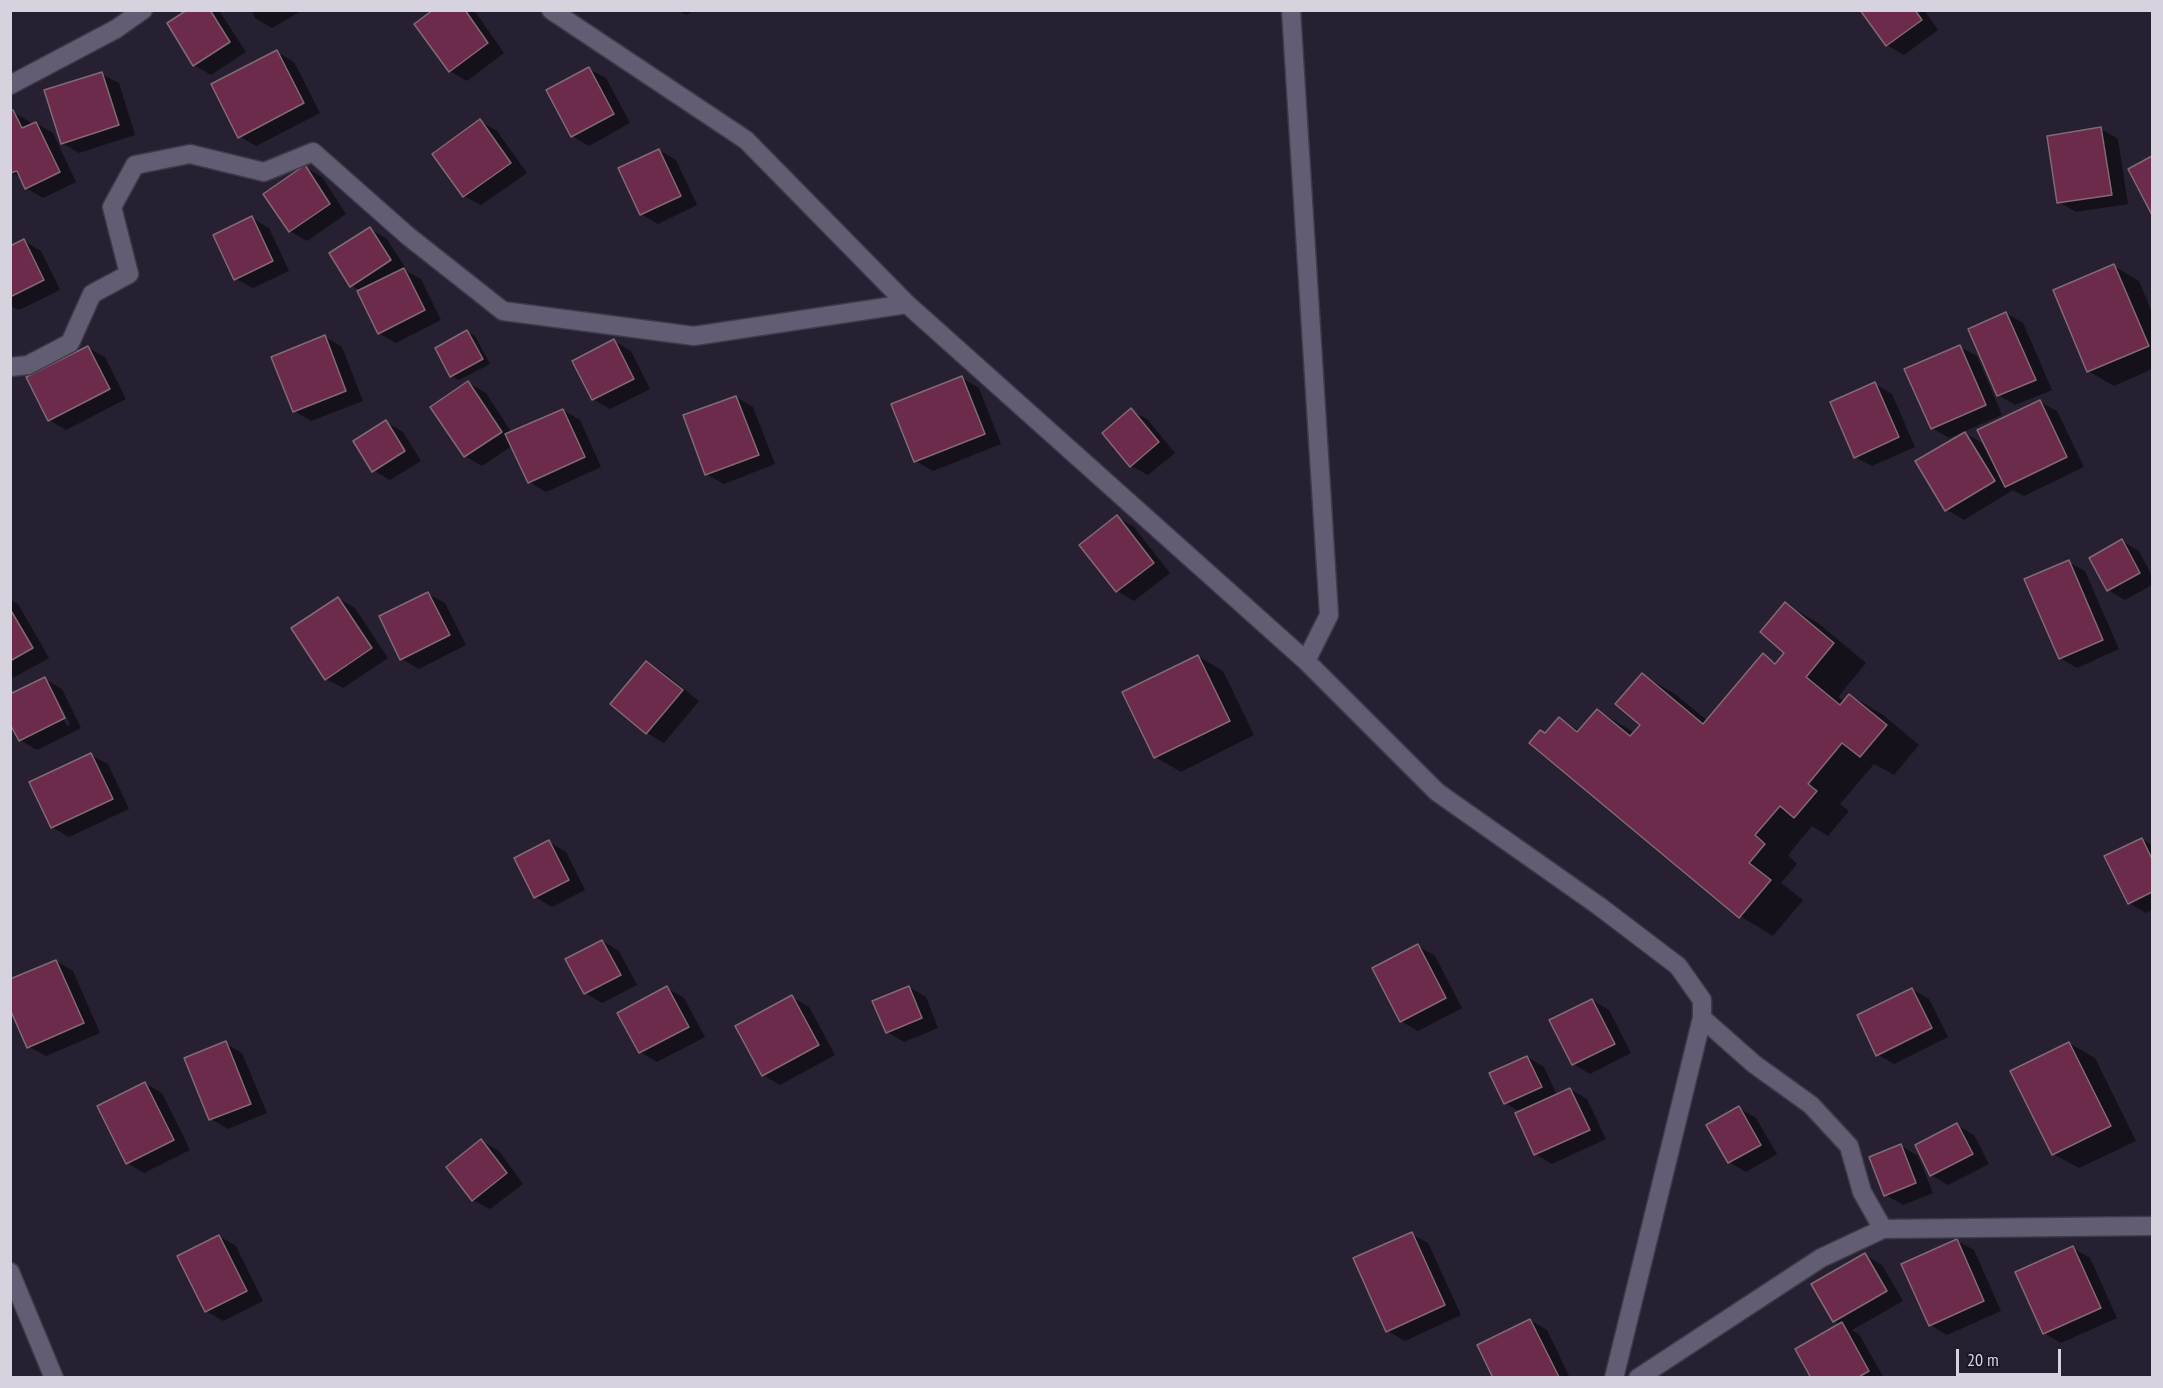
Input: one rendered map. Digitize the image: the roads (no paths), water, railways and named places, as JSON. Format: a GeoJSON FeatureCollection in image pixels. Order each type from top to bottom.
{"type":"FeatureCollection","features":[{"type":"Feature","properties":{"kind":"street"},"geometry":{"type":"LineString","coordinates":[[10,85],[116,29],[143,10]]}},
{"type":"Feature","properties":{"kind":"street"},"geometry":{"type":"LineString","coordinates":[[551,10],[746,140],[907,304],[1306,661],[1437,792],[1599,906],[1678,966],[1701,1000],[1702,1018],[1614,1377]]}},
{"type":"Feature","properties":{"kind":"street"},"geometry":{"type":"LineString","coordinates":[[1291,10],[1329,615],[1306,661]]}},
{"type":"Feature","properties":{"kind":"street"},"geometry":{"type":"LineString","coordinates":[[10,367],[28,365],[70,344],[92,294],[129,274],[112,207],[135,165],[190,154],[264,172],[313,152],[408,236],[502,311],[694,336],[907,304]]}},
{"type":"Feature","properties":{"kind":"street"},"geometry":{"type":"LineString","coordinates":[[1702,1018],[1754,1064],[1811,1105],[1849,1146],[1862,1192],[1883,1229]]}},
{"type":"Feature","properties":{"kind":"street"},"geometry":{"type":"LineString","coordinates":[[1638,1377],[1821,1258],[1883,1229],[2152,1226]]}},
{"type":"Feature","properties":{"kind":"street"},"geometry":{"type":"LineString","coordinates":[[10,1272],[54,1377]]}}]}
